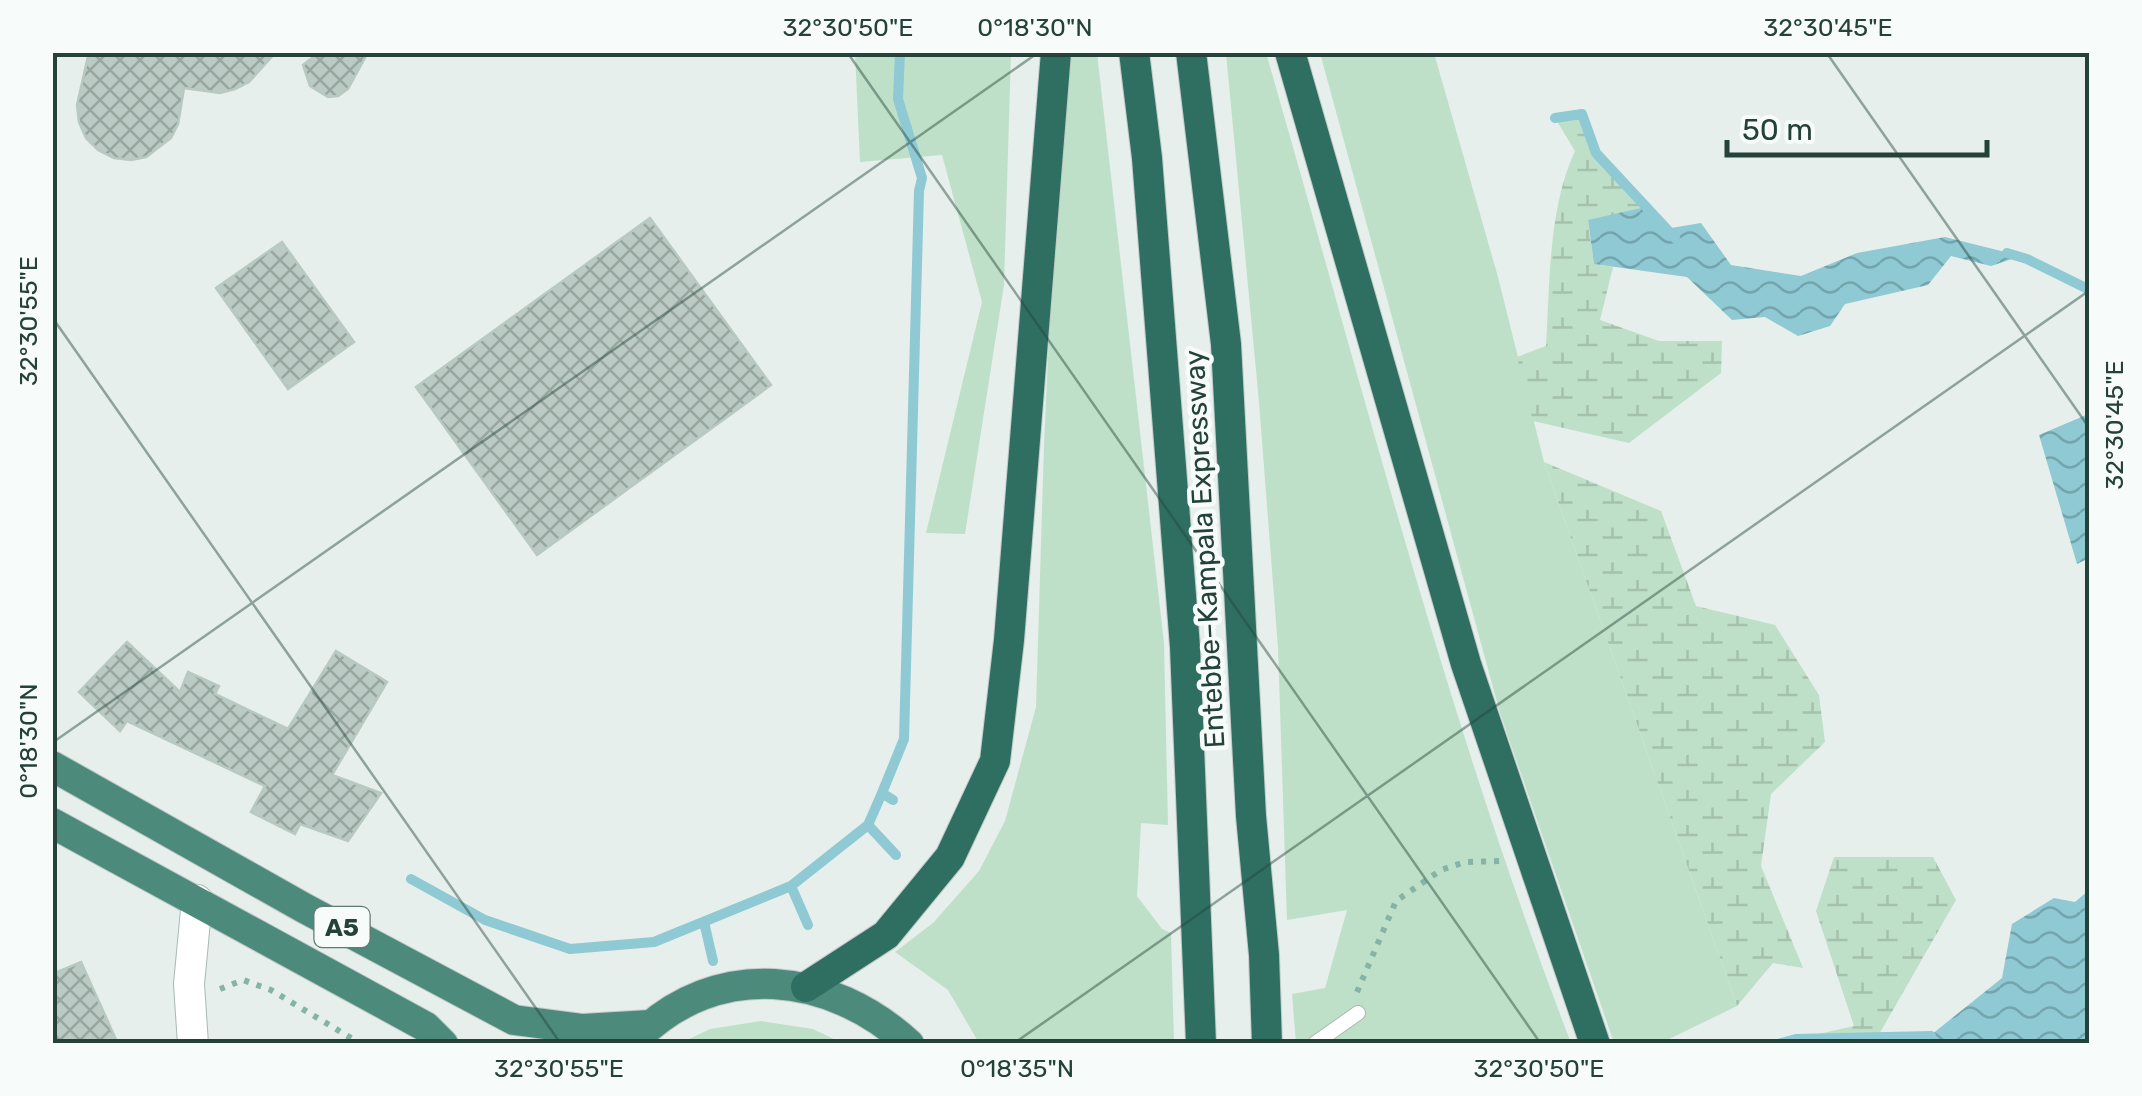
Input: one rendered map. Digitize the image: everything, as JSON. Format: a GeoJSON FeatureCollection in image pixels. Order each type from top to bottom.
{"type":"FeatureCollection","features":[{"type":"Feature","properties":{"kind":"highway"},"geometry":{"type":"LineString","coordinates":[[806,986],[886,935],[950,857],[994,761],[1009,640],[1056,52]]}},
{"type":"Feature","properties":{"kind":"highway","name":"Entebbe–Kampala Expressway"},"geometry":{"type":"LineString","coordinates":[[1134,52],[1147,158],[1185,647],[1201,1044]]}},
{"type":"Feature","properties":{"kind":"highway","name":"Entebbe–Kampala Expressway"},"geometry":{"type":"LineString","coordinates":[[1191,52],[1226,344],[1251,816],[1268,1044]]}},
{"type":"Feature","properties":{"kind":"highway"},"geometry":{"type":"LineString","coordinates":[[1290,52],[1466,664],[1595,1044]]}},
{"type":"Feature","properties":{"kind":"highway","name":"A5"},"geometry":{"type":"LineString","coordinates":[[52,766],[304,908],[514,1020],[641,1034],[685,1003],[724,989],[765,983],[806,986],[848,1000],[885,1021],[909,1044]]}},
{"type":"Feature","properties":{"kind":"highway","name":"A5"},"geometry":{"type":"LineString","coordinates":[[52,824],[426,1026],[443,1044]]}},
{"type":"Feature","properties":{"kind":"street"},"geometry":{"type":"LineString","coordinates":[[193,1044],[189,984],[197,900]]}},
{"type":"Feature","properties":{"kind":"lane"},"geometry":{"type":"LineString","coordinates":[[1314,1044],[1358,1013]]}},
{"type":"Feature","properties":{"kind":"path"},"geometry":{"type":"LineString","coordinates":[[1358,1013],[1357,988],[1396,901],[1441,870],[1466,862],[1534,860]]}},
{"type":"Feature","properties":{"kind":"path"},"geometry":{"type":"LineString","coordinates":[[213,999],[222,986],[242,980],[272,990],[360,1044]]}},
{"type":"Feature","properties":{"kind":"green space"},"geometry":{"type":"Polygon","coordinates":[[[855,53],[1011,53],[1004,285],[965,534],[926,533],[982,302],[942,155],[860,162],[855,53]]]}},
{"type":"Feature","properties":{"kind":"green space"},"geometry":{"type":"Polygon","coordinates":[[[1062,53],[1097,53],[1164,643],[1168,825],[1141,823],[1137,896],[1162,929],[1171,933],[1174,1043],[979,1043],[948,990],[895,952],[933,923],[979,871],[1005,821],[1036,707],[1062,53]]]}},
{"type":"Feature","properties":{"kind":"green space"},"geometry":{"type":"Polygon","coordinates":[[[1226,53],[1266,53],[1445,676],[1526,922],[1571,1043],[1296,1043],[1292,994],[1325,988],[1347,910],[1287,920],[1278,648],[1226,53]]]}},
{"type":"Feature","properties":{"kind":"green space"},"geometry":{"type":"Polygon","coordinates":[[[1320,53],[1434,53],[1498,277],[1544,462],[1737,1006],[1661,1043],[1614,1043],[1500,713],[1320,53]]]}},
{"type":"Feature","properties":{"kind":"green space"},"geometry":{"type":"Polygon","coordinates":[[[1582,114],[1596,154],[1645,207],[1588,221],[1594,264],[1613,267],[1600,320],[1659,341],[1722,341],[1721,373],[1629,443],[1533,421],[1517,357],[1546,346],[1555,222],[1575,151],[1555,118],[1582,114]]]}},
{"type":"Feature","properties":{"kind":"green space"},"geometry":{"type":"Polygon","coordinates":[[[1544,462],[1661,511],[1696,606],[1775,625],[1819,695],[1825,742],[1771,794],[1761,866],[1803,968],[1773,963],[1737,1006],[1544,462]]]}},
{"type":"Feature","properties":{"kind":"green space"},"geometry":{"type":"Polygon","coordinates":[[[1834,857],[1933,857],[1956,900],[1874,1043],[1778,1043],[1854,1026],[1816,911],[1834,857]]]}},
{"type":"Feature","properties":{"kind":"green space"},"geometry":{"type":"Polygon","coordinates":[[[761,1021],[813,1029],[842,1043],[681,1043],[710,1029],[761,1021]]]}},
{"type":"Feature","properties":{"kind":"water"},"geometry":{"type":"Polygon","coordinates":[[[1645,207],[1665,229],[1701,223],[1731,265],[1801,276],[1857,253],[1945,237],[2021,256],[1991,266],[1951,256],[1928,285],[1845,304],[1830,326],[1798,336],[1765,317],[1732,320],[1687,277],[1594,264],[1588,220],[1645,207]]]}},
{"type":"Feature","properties":{"kind":"water"},"geometry":{"type":"Polygon","coordinates":[[[2086,415],[2090,426],[2089,558],[2077,564],[2039,435],[2086,415]]]}},
{"type":"Feature","properties":{"kind":"water"},"geometry":{"type":"Polygon","coordinates":[[[2089,890],[2089,1043],[1928,1043],[1931,1035],[2002,978],[2012,924],[2054,898],[2075,902],[2089,890]]]}},
{"type":"Feature","properties":{"kind":"building"},"geometry":{"type":"Polygon","coordinates":[[[89,52],[276,52],[249,82],[235,89],[220,93],[184,88],[178,124],[171,138],[146,157],[131,160],[114,158],[98,150],[86,138],[79,122],[77,105],[89,52]]]}},
{"type":"Feature","properties":{"kind":"building"},"geometry":{"type":"Polygon","coordinates":[[[320,52],[368,52],[348,89],[328,97],[310,86],[303,65],[320,52]]]}},
{"type":"Feature","properties":{"kind":"building"},"geometry":{"type":"Polygon","coordinates":[[[650,218],[771,385],[537,555],[416,387],[650,218]]]}},
{"type":"Feature","properties":{"kind":"building"},"geometry":{"type":"Polygon","coordinates":[[[282,242],[354,342],[288,389],[216,288],[282,242]]]}},
{"type":"Feature","properties":{"kind":"building"},"geometry":{"type":"Polygon","coordinates":[[[127,642],[180,692],[188,672],[219,686],[215,694],[288,729],[336,651],[387,682],[332,775],[381,793],[348,841],[300,824],[295,834],[251,812],[265,786],[127,721],[120,731],[79,692],[127,642]]]}},
{"type":"Feature","properties":{"kind":"building"},"geometry":{"type":"Polygon","coordinates":[[[81,962],[118,1044],[52,1044],[52,974],[81,962]]]}},
{"type":"Feature","properties":{"kind":"waterway"},"geometry":{"type":"LineString","coordinates":[[893,800],[882,793],[904,739],[922,178],[898,99],[900,52]]}},
{"type":"Feature","properties":{"kind":"waterway"},"geometry":{"type":"LineString","coordinates":[[1555,118],[1582,114],[1596,153],[1675,238]]}},
{"type":"Feature","properties":{"kind":"waterway"},"geometry":{"type":"LineString","coordinates":[[2007,253],[2090,290]]}},
{"type":"Feature","properties":{"kind":"waterway"},"geometry":{"type":"LineString","coordinates":[[411,879],[485,920],[570,949],[654,942],[791,886],[868,825],[882,793]]}},
{"type":"Feature","properties":{"kind":"waterway"},"geometry":{"type":"LineString","coordinates":[[868,825],[896,855]]}},
{"type":"Feature","properties":{"kind":"waterway"},"geometry":{"type":"LineString","coordinates":[[791,886],[808,925]]}},
{"type":"Feature","properties":{"kind":"waterway"},"geometry":{"type":"LineString","coordinates":[[704,922],[713,961]]}},
{"type":"Feature","properties":{"kind":"waterway"},"geometry":{"type":"LineString","coordinates":[[1778,1044],[1796,1039],[1931,1036]]}}]}
